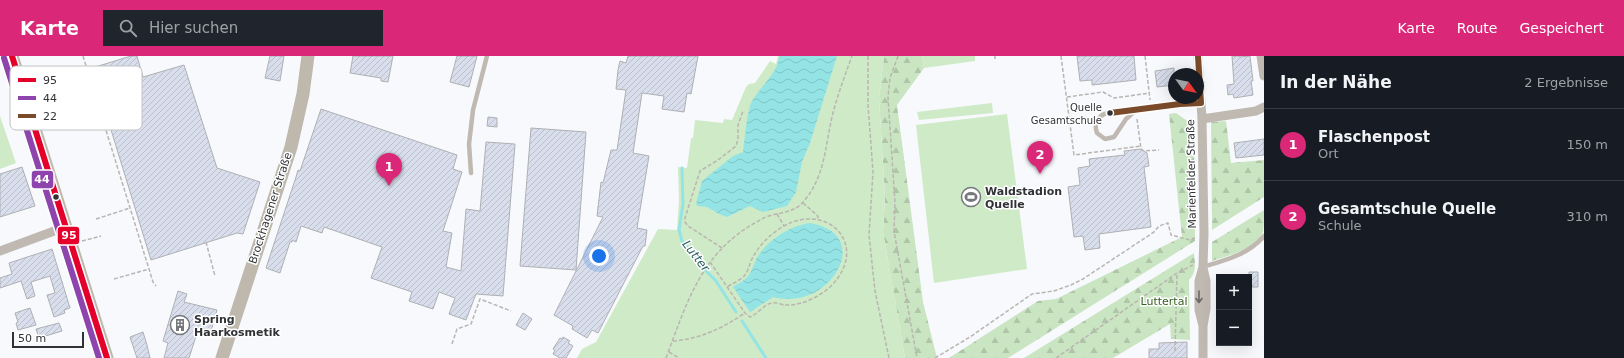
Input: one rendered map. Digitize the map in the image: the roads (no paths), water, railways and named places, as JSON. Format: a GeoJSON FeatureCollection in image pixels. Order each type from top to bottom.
{"type":"FeatureCollection","features":[{"type":"Feature","properties":{"kind":"street"},"geometry":{"type":"LineString","coordinates":[[12,56],[15,66]]}},
{"type":"Feature","properties":{"kind":"street","name":"Brockhagener Straße"},"geometry":{"type":"LineString","coordinates":[[222,358],[291,147],[303,94],[308,56]]}},
{"type":"Feature","properties":{"kind":"street","name":"Marienfelder Straße"},"geometry":{"type":"LineString","coordinates":[[1198,56],[1199,68]]}},
{"type":"Feature","properties":{"kind":"street"},"geometry":{"type":"LineString","coordinates":[[1261,56],[1264,73]]}},
{"type":"Feature","properties":{"kind":"street","name":"Marienfelder Straße"},"geometry":{"type":"LineString","coordinates":[[1201,104],[1204,233],[1203,264],[1199,281],[1199,310],[1203,326],[1203,358]]}},
{"type":"Feature","properties":{"kind":"street"},"geometry":{"type":"LineString","coordinates":[[1202,118],[1256,111],[1264,107]]}},
{"type":"Feature","properties":{"kind":"street"},"geometry":{"type":"LineString","coordinates":[[35,130],[107,358]]}},
{"type":"Feature","properties":{"kind":"street"},"geometry":{"type":"LineString","coordinates":[[0,251],[65,227]]}},
{"type":"Feature","properties":{"kind":"lane"},"geometry":{"type":"LineString","coordinates":[[471,173],[469,144],[472,118],[487,56]]}},
{"type":"Feature","properties":{"kind":"lane"},"geometry":{"type":"LineString","coordinates":[[1136,110],[1126,119],[1114,137],[1105,139],[1097,133],[1096,126],[1101,116],[1104,114],[1151,108],[1191,104]]}},
{"type":"Feature","properties":{"kind":"lane"},"geometry":{"type":"LineString","coordinates":[[1203,264],[1246,252],[1254,247],[1264,236]]}},
{"type":"Feature","properties":{"kind":"water"},"geometry":{"type":"Polygon","coordinates":[[[779,56],[837,56],[810,143],[802,162],[796,192],[787,206],[763,212],[750,206],[727,217],[707,207],[698,206],[696,204],[702,181],[733,156],[743,152],[750,106],[771,76],[778,63],[779,56]]]}},
{"type":"Feature","properties":{"kind":"water"},"geometry":{"type":"Polygon","coordinates":[[[809,223],[829,230],[840,241],[843,255],[838,270],[827,283],[812,294],[794,299],[773,297],[750,312],[733,287],[748,276],[762,250],[774,239],[794,227],[809,223]]]}},
{"type":"Feature","properties":{"kind":"waterway","name":"Lutter"},"geometry":{"type":"LineString","coordinates":[[682,168],[683,204],[679,230],[682,241],[716,281],[736,312]]}},
{"type":"Feature","properties":{"kind":"waterway","name":"Lutter"},"geometry":{"type":"LineString","coordinates":[[742,321],[766,358]]}},
{"type":"Feature","properties":{"kind":"place","name":"Quelle Gesamtschule"},"geometry":{"type":"Point","coordinates":[1110,113]}},
{"type":"Feature","properties":{"kind":"place","name":"Gesamtschule Quelle"},"geometry":{"type":"Point","coordinates":[1040,174]}},
{"type":"Feature","properties":{"kind":"place","name":"Flaschenpost"},"geometry":{"type":"Point","coordinates":[389,186]}},
{"type":"Feature","properties":{"kind":"place","name":"Waldstadion Quelle"},"geometry":{"type":"Point","coordinates":[971,197]}},
{"type":"Feature","properties":{"kind":"place","name":"Spring Haarkosmetik"},"geometry":{"type":"Point","coordinates":[180,325]}},
{"type":"Feature","properties":{"kind":"park label","name":"Luttertal"},"geometry":{"type":"Point","coordinates":[1164,301]}}]}
